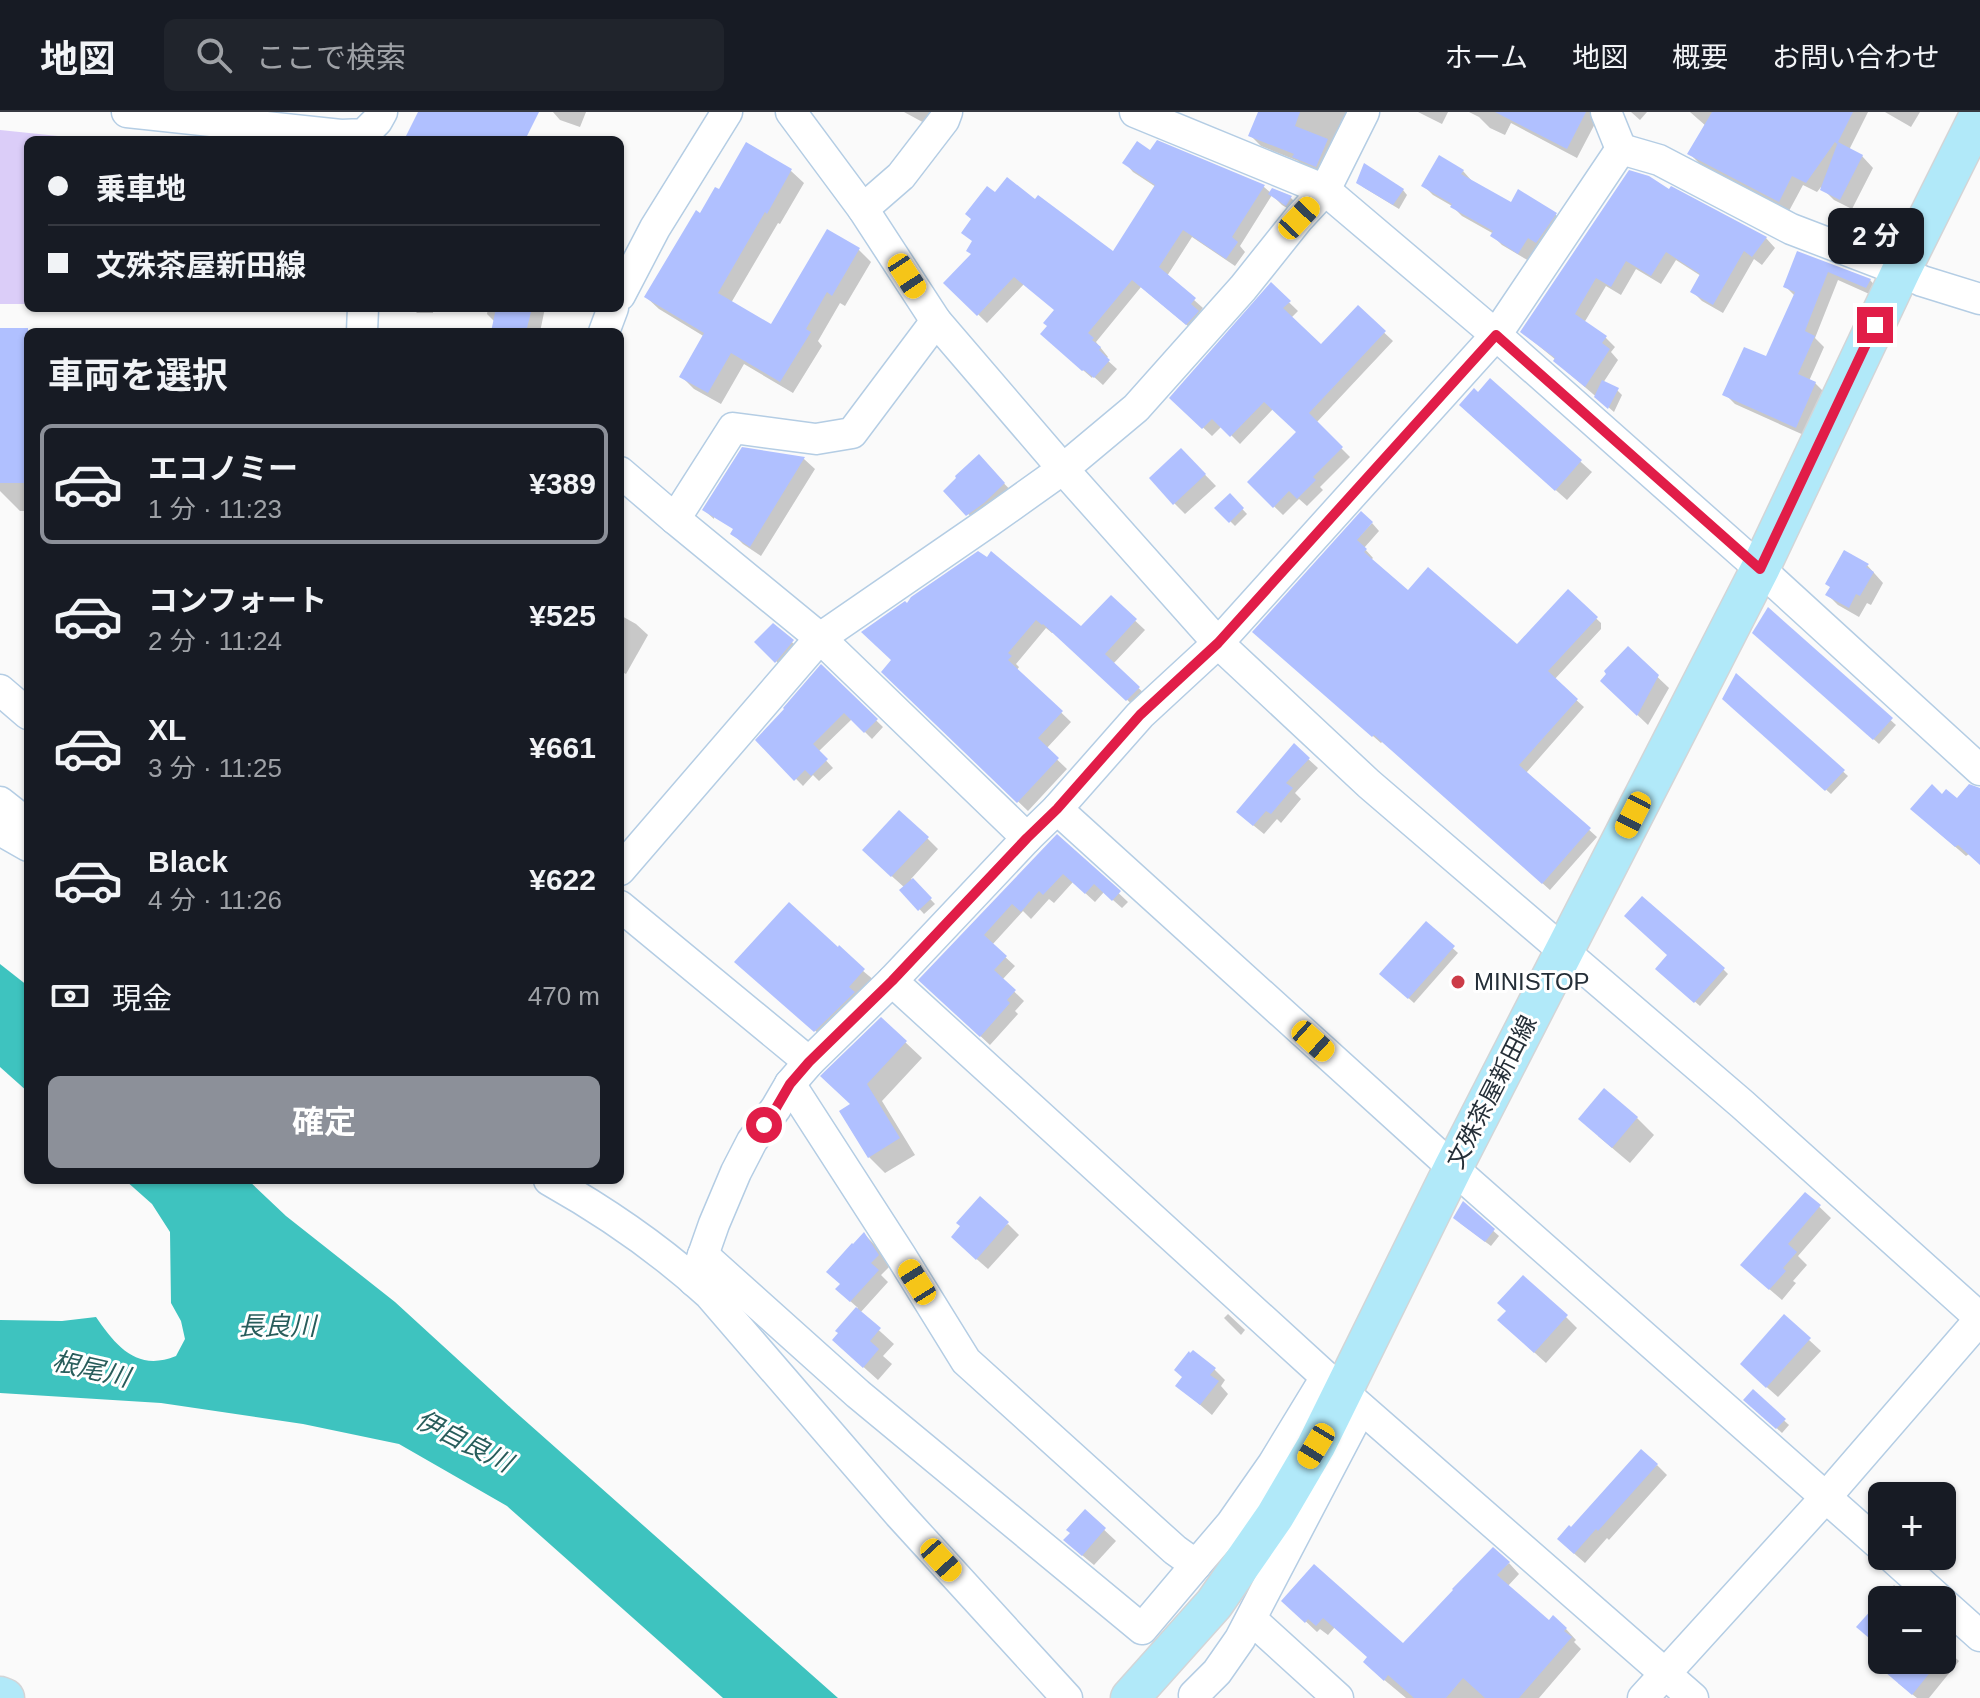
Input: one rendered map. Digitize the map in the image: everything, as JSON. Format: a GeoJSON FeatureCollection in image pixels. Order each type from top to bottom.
{"type":"FeatureCollection","features":[{"type":"Feature","properties":{"kind":"main road","name":"文殊茶屋新田線"},"geometry":{"type":"LineString","coordinates":[[1130,1698],[1214,1604],[1275,1516],[1316,1446],[1453,1168],[1760,569],[1901,271],[1980,113]]}},
{"type":"Feature","properties":{"kind":"street"},"geometry":{"type":"LineString","coordinates":[[127,112],[268,120],[341,135],[370,129]]}},
{"type":"Feature","properties":{"kind":"street"},"geometry":{"type":"LineString","coordinates":[[624,287],[655,228],[727,112]]}},
{"type":"Feature","properties":{"kind":"street"},"geometry":{"type":"LineString","coordinates":[[791,112],[863,209],[936,321],[1218,643],[1369,784],[1742,1104],[1980,1318],[1826,1497],[1643,1698]]}},
{"type":"Feature","properties":{"kind":"street"},"geometry":{"type":"LineString","coordinates":[[863,209],[901,176],[947,112]]}},
{"type":"Feature","properties":{"kind":"street"},"geometry":{"type":"LineString","coordinates":[[1135,112],[1325,190],[1496,335],[1979,765]]}},
{"type":"Feature","properties":{"kind":"street"},"geometry":{"type":"LineString","coordinates":[[624,865],[820,638],[1063,469],[1136,408],[1325,190],[1364,112]]}},
{"type":"Feature","properties":{"kind":"street"},"geometry":{"type":"LineString","coordinates":[[1606,112],[1621,149]]}},
{"type":"Feature","properties":{"kind":"street"},"geometry":{"type":"LineString","coordinates":[[1621,149],[1659,160],[1791,229],[1922,281],[1980,299]]}},
{"type":"Feature","properties":{"kind":"street"},"geometry":{"type":"LineString","coordinates":[[1067,1698],[899,1514],[709,1294],[699,1268],[736,1172],[752,1141],[799,1073],[1057,809],[1140,715],[1218,643],[1496,335],[1621,149]]}},
{"type":"Feature","properties":{"kind":"street"},"geometry":{"type":"LineString","coordinates":[[675,519],[733,428],[816,439],[852,433],[936,321]]}},
{"type":"Feature","properties":{"kind":"street"},"geometry":{"type":"LineString","coordinates":[[624,475],[820,638],[1027,838]]}},
{"type":"Feature","properties":{"kind":"street"},"geometry":{"type":"LineString","coordinates":[[0,690],[24,711]]}},
{"type":"Feature","properties":{"kind":"street"},"geometry":{"type":"LineString","coordinates":[[0,802],[24,821]]}},
{"type":"Feature","properties":{"kind":"street"},"geometry":{"type":"LineString","coordinates":[[1057,809],[1453,1168],[1868,1534]]}},
{"type":"Feature","properties":{"kind":"street"},"geometry":{"type":"LineString","coordinates":[[0,830],[24,844]]}},
{"type":"Feature","properties":{"kind":"street"},"geometry":{"type":"LineString","coordinates":[[624,910],[799,1073],[893,1243],[966,1361],[1175,1550],[1196,1565]]}},
{"type":"Feature","properties":{"kind":"street"},"geometry":{"type":"LineString","coordinates":[[892,981],[1343,1392],[1693,1698]]}},
{"type":"Feature","properties":{"kind":"street"},"geometry":{"type":"LineString","coordinates":[[555,1184],[651,1245],[681,1268],[699,1268],[858,1394],[1142,1629],[1231,1524],[1264,1476],[1343,1392]]}},
{"type":"Feature","properties":{"kind":"street"},"geometry":{"type":"LineString","coordinates":[[1196,1698],[1194,1695],[1217,1672],[1251,1619],[1343,1392]]}},
{"type":"Feature","properties":{"kind":"street"},"geometry":{"type":"LineString","coordinates":[[1907,1570],[1924,1586]]}},
{"type":"Feature","properties":{"kind":"street"},"geometry":{"type":"LineString","coordinates":[[1956,1614],[1980,1636]]}},
{"type":"Feature","properties":{"kind":"street"},"geometry":{"type":"LineString","coordinates":[[1251,1619],[1338,1698]]}},
{"type":"Feature","properties":{"kind":"shaded area"},"geometry":{"type":"Polygon","coordinates":[[[0,130],[58,136],[24,136],[24,304],[0,304],[0,130]]]}},
{"type":"Feature","properties":{"kind":"water"},"geometry":{"type":"Polygon","coordinates":[[[0,964],[24,983],[24,1088],[0,1067],[0,964]]]}},
{"type":"Feature","properties":{"kind":"water","name":"長良川"},"geometry":{"type":"Polygon","coordinates":[[[130,1184],[252,1184],[286,1216],[395,1302],[838,1698],[723,1698],[507,1506],[399,1444],[303,1424],[161,1403],[0,1393],[0,1320],[62,1321],[96,1317],[111,1338],[139,1358],[150,1361],[176,1356],[185,1339],[181,1321],[171,1303],[170,1232],[152,1204],[130,1184]]]}},
{"type":"Feature","properties":{"kind":"building"},"geometry":{"type":"Polygon","coordinates":[[[418,112],[539,112],[527,136],[406,136],[418,112]]]}},
{"type":"Feature","properties":{"kind":"building"},"geometry":{"type":"Polygon","coordinates":[[[1258,112],[1300,112],[1295,126],[1328,139],[1316,167],[1292,157],[1294,154],[1248,136],[1258,112]]]}},
{"type":"Feature","properties":{"kind":"building"},"geometry":{"type":"Polygon","coordinates":[[[1495,112],[1586,112],[1567,149],[1495,112]]]}},
{"type":"Feature","properties":{"kind":"building"},"geometry":{"type":"Polygon","coordinates":[[[1712,112],[1853,112],[1837,144],[1835,142],[1806,183],[1792,176],[1779,202],[1687,154],[1712,112]]]}},
{"type":"Feature","properties":{"kind":"building"},"geometry":{"type":"Polygon","coordinates":[[[1157,140],[1265,185],[1232,237],[1238,242],[1226,259],[1183,230],[1159,267],[1196,298],[1191,304],[1199,311],[1186,325],[1132,280],[1088,333],[1110,360],[1094,378],[1040,334],[1047,326],[1043,323],[1054,310],[1014,277],[977,316],[943,283],[971,254],[966,251],[972,241],[961,233],[971,219],[965,214],[987,186],[995,192],[1007,177],[1035,199],[1038,195],[1113,251],[1155,185],[1122,163],[1137,141],[1150,150],[1157,140]]]}},
{"type":"Feature","properties":{"kind":"building"},"geometry":{"type":"Polygon","coordinates":[[[746,142],[792,169],[718,293],[771,324],[827,229],[860,248],[832,296],[827,292],[806,329],[811,332],[780,382],[731,353],[708,393],[679,377],[704,333],[644,297],[696,210],[700,213],[715,187],[719,189],[746,142]]]}},
{"type":"Feature","properties":{"kind":"building"},"geometry":{"type":"Polygon","coordinates":[[[1838,142],[1863,155],[1840,200],[1820,190],[1838,142]]]}},
{"type":"Feature","properties":{"kind":"building"},"geometry":{"type":"Polygon","coordinates":[[[1439,155],[1464,170],[1461,174],[1511,202],[1518,189],[1557,213],[1536,243],[1528,238],[1518,254],[1490,236],[1493,231],[1450,207],[1452,204],[1421,186],[1439,155]]]}},
{"type":"Feature","properties":{"kind":"building"},"geometry":{"type":"Polygon","coordinates":[[[1364,163],[1404,189],[1393,205],[1356,183],[1364,163]]]}},
{"type":"Feature","properties":{"kind":"building"},"geometry":{"type":"Polygon","coordinates":[[[1629,170],[1649,176],[1669,189],[1671,186],[1767,237],[1752,257],[1744,251],[1713,305],[1690,292],[1700,274],[1666,252],[1651,276],[1626,261],[1611,287],[1596,278],[1575,314],[1607,336],[1602,343],[1610,349],[1585,387],[1553,361],[1555,358],[1520,332],[1629,170]]]}},
{"type":"Feature","properties":{"kind":"building"},"geometry":{"type":"Polygon","coordinates":[[[1272,188],[1292,196],[1286,206],[1268,194],[1272,188]]]}},
{"type":"Feature","properties":{"kind":"building"},"geometry":{"type":"Polygon","coordinates":[[[1797,251],[1871,279],[1866,288],[1828,272],[1805,331],[1815,336],[1798,374],[1816,382],[1796,428],[1722,395],[1744,347],[1766,356],[1795,292],[1783,287],[1797,251]]]}},
{"type":"Feature","properties":{"kind":"building"},"geometry":{"type":"Polygon","coordinates":[[[1271,282],[1291,301],[1283,308],[1321,344],[1358,305],[1386,331],[1309,413],[1343,447],[1313,477],[1316,480],[1297,499],[1289,491],[1273,508],[1247,482],[1296,432],[1264,402],[1230,437],[1212,419],[1202,429],[1169,398],[1271,282]]]}},
{"type":"Feature","properties":{"kind":"building"},"geometry":{"type":"Polygon","coordinates":[[[495,312],[531,312],[527,328],[492,328],[495,312]]]}},
{"type":"Feature","properties":{"kind":"building"},"geometry":{"type":"Polygon","coordinates":[[[0,328],[24,328],[24,483],[0,483],[0,328]]]}},
{"type":"Feature","properties":{"kind":"building"},"geometry":{"type":"Polygon","coordinates":[[[1490,378],[1582,460],[1555,491],[1459,405],[1474,388],[1478,392],[1490,378]]]}},
{"type":"Feature","properties":{"kind":"building"},"geometry":{"type":"Polygon","coordinates":[[[1602,380],[1619,388],[1608,409],[1594,397],[1602,380]]]}},
{"type":"Feature","properties":{"kind":"building"},"geometry":{"type":"Polygon","coordinates":[[[742,447],[805,457],[750,547],[730,534],[733,529],[702,510],[742,447]]]}},
{"type":"Feature","properties":{"kind":"building"},"geometry":{"type":"Polygon","coordinates":[[[1181,448],[1206,474],[1173,505],[1149,478],[1181,448]]]}},
{"type":"Feature","properties":{"kind":"building"},"geometry":{"type":"Polygon","coordinates":[[[979,454],[1005,483],[966,516],[943,491],[979,454]]]}},
{"type":"Feature","properties":{"kind":"building"},"geometry":{"type":"Polygon","coordinates":[[[1230,493],[1244,508],[1229,523],[1214,508],[1230,493]]]}},
{"type":"Feature","properties":{"kind":"building"},"geometry":{"type":"Polygon","coordinates":[[[1361,511],[1373,522],[1357,540],[1367,549],[1364,552],[1408,590],[1428,567],[1517,644],[1568,589],[1598,617],[1548,671],[1578,699],[1519,765],[1591,828],[1542,884],[1252,632],[1361,511]]]}},
{"type":"Feature","properties":{"kind":"building"},"geometry":{"type":"Polygon","coordinates":[[[1844,550],[1869,564],[1866,567],[1874,572],[1849,608],[1825,595],[1830,587],[1825,584],[1844,550]]]}},
{"type":"Feature","properties":{"kind":"building"},"geometry":{"type":"Polygon","coordinates":[[[978,551],[987,557],[991,551],[1081,626],[1111,595],[1137,619],[1105,654],[1140,687],[1126,701],[1036,620],[1008,653],[1012,656],[1008,660],[1063,711],[1038,738],[1059,758],[1017,803],[881,672],[891,660],[861,632],[978,551]]]}},
{"type":"Feature","properties":{"kind":"building"},"geometry":{"type":"Polygon","coordinates":[[[1768,607],[1893,718],[1873,740],[1752,633],[1768,607]]]}},
{"type":"Feature","properties":{"kind":"building"},"geometry":{"type":"Polygon","coordinates":[[[773,623],[794,640],[775,663],[754,642],[773,623]]]}},
{"type":"Feature","properties":{"kind":"building"},"geometry":{"type":"Polygon","coordinates":[[[1628,646],[1659,675],[1637,716],[1600,681],[1606,674],[1604,671],[1628,646]]]}},
{"type":"Feature","properties":{"kind":"building"},"geometry":{"type":"Polygon","coordinates":[[[821,664],[878,719],[864,733],[844,713],[813,744],[828,759],[811,776],[805,770],[794,781],[755,740],[821,664]]]}},
{"type":"Feature","properties":{"kind":"building"},"geometry":{"type":"Polygon","coordinates":[[[1736,673],[1845,770],[1825,791],[1722,699],[1736,673]]]}},
{"type":"Feature","properties":{"kind":"building"},"geometry":{"type":"Polygon","coordinates":[[[1294,743],[1310,758],[1286,783],[1293,788],[1271,814],[1266,811],[1253,826],[1236,812],[1294,743]]]}},
{"type":"Feature","properties":{"kind":"building"},"geometry":{"type":"Polygon","coordinates":[[[1932,784],[1942,794],[1946,789],[1957,798],[1969,784],[1980,788],[1980,865],[1910,809],[1932,784]]]}},
{"type":"Feature","properties":{"kind":"building"},"geometry":{"type":"Polygon","coordinates":[[[899,810],[929,837],[891,877],[862,850],[899,810]]]}},
{"type":"Feature","properties":{"kind":"building"},"geometry":{"type":"Polygon","coordinates":[[[1057,834],[1121,891],[1112,901],[1094,884],[1085,894],[1063,874],[1043,895],[1039,891],[1021,912],[1012,904],[984,935],[1007,956],[994,970],[1016,990],[1007,1000],[1010,1003],[980,1037],[918,980],[1057,834]]]}},
{"type":"Feature","properties":{"kind":"building"},"geometry":{"type":"Polygon","coordinates":[[[913,878],[932,898],[918,911],[899,890],[913,878]]]}},
{"type":"Feature","properties":{"kind":"building"},"geometry":{"type":"Polygon","coordinates":[[[1642,896],[1725,968],[1694,1003],[1655,969],[1667,955],[1624,916],[1642,896]]]}},
{"type":"Feature","properties":{"kind":"building"},"geometry":{"type":"Polygon","coordinates":[[[789,902],[865,969],[849,987],[855,992],[814,1032],[734,962],[789,902]]]}},
{"type":"Feature","properties":{"kind":"building"},"geometry":{"type":"Polygon","coordinates":[[[1426,921],[1455,946],[1408,999],[1379,974],[1426,921]]]}},
{"type":"Feature","properties":{"kind":"building"},"geometry":{"type":"Polygon","coordinates":[[[881,1017],[907,1041],[867,1084],[900,1138],[868,1158],[839,1111],[850,1104],[820,1076],[881,1017]]]}},
{"type":"Feature","properties":{"kind":"building"},"geometry":{"type":"Polygon","coordinates":[[[1604,1088],[1638,1117],[1612,1148],[1578,1119],[1604,1088]]]}},
{"type":"Feature","properties":{"kind":"building"},"geometry":{"type":"Polygon","coordinates":[[[1805,1192],[1821,1205],[1788,1244],[1797,1252],[1783,1268],[1786,1271],[1769,1290],[1740,1265],[1805,1192]]]}},
{"type":"Feature","properties":{"kind":"building"},"geometry":{"type":"Polygon","coordinates":[[[980,1196],[1009,1222],[976,1260],[951,1237],[960,1226],[956,1223],[980,1196]]]}},
{"type":"Feature","properties":{"kind":"building"},"geometry":{"type":"Polygon","coordinates":[[[1463,1201],[1495,1229],[1485,1242],[1453,1218],[1463,1201]]]}},
{"type":"Feature","properties":{"kind":"building"},"geometry":{"type":"Polygon","coordinates":[[[864,1232],[879,1255],[871,1263],[879,1270],[850,1302],[835,1289],[840,1284],[826,1272],[864,1232]]]}},
{"type":"Feature","properties":{"kind":"building"},"geometry":{"type":"Polygon","coordinates":[[[1523,1275],[1568,1315],[1534,1353],[1497,1320],[1506,1311],[1497,1303],[1523,1275]]]}},
{"type":"Feature","properties":{"kind":"building"},"geometry":{"type":"Polygon","coordinates":[[[856,1307],[881,1328],[870,1341],[879,1349],[863,1368],[832,1340],[838,1333],[835,1331],[856,1307]]]}},
{"type":"Feature","properties":{"kind":"building"},"geometry":{"type":"Polygon","coordinates":[[[1784,1314],[1811,1338],[1766,1388],[1740,1364],[1784,1314]]]}},
{"type":"Feature","properties":{"kind":"building"},"geometry":{"type":"Polygon","coordinates":[[[1193,1350],[1216,1368],[1210,1375],[1219,1381],[1200,1405],[1175,1386],[1182,1377],[1174,1370],[1193,1350]]]}},
{"type":"Feature","properties":{"kind":"building"},"geometry":{"type":"Polygon","coordinates":[[[1753,1389],[1786,1419],[1776,1429],[1743,1400],[1753,1389]]]}},
{"type":"Feature","properties":{"kind":"building"},"geometry":{"type":"Polygon","coordinates":[[[1641,1449],[1658,1464],[1574,1554],[1557,1539],[1641,1449]]]}},
{"type":"Feature","properties":{"kind":"building"},"geometry":{"type":"Polygon","coordinates":[[[1085,1509],[1106,1528],[1082,1556],[1063,1540],[1070,1533],[1066,1530],[1085,1509]]]}},
{"type":"Feature","properties":{"kind":"building"},"geometry":{"type":"Polygon","coordinates":[[[1493,1547],[1510,1562],[1497,1575],[1549,1620],[1553,1615],[1572,1637],[1519,1698],[1485,1698],[1463,1678],[1446,1698],[1414,1698],[1388,1675],[1384,1681],[1363,1662],[1367,1657],[1323,1618],[1316,1626],[1308,1619],[1305,1623],[1281,1601],[1314,1564],[1403,1643],[1493,1547]]]}},
{"type":"Feature","properties":{"kind":"building"},"geometry":{"type":"Polygon","coordinates":[[[1868,1614],[1868,1637],[1856,1627],[1868,1614]]]}},
{"type":"Feature","properties":{"kind":"building"},"geometry":{"type":"Polygon","coordinates":[[[1887,1674],[1929,1674],[1912,1695],[1887,1674]]]}},
{"type":"Feature","properties":{"kind":"place","name":"MINISTOP"},"geometry":{"type":"Point","coordinates":[1458,982]}},
{"type":"Feature","properties":{"kind":"route"},"geometry":{"type":"LineString","coordinates":[[764,1125],[790,1084],[809,1062],[892,981],[1057,809],[1140,715],[1218,643],[1496,335],[1760,569],[1875,325]]}},
{"type":"Feature","properties":{"kind":"water label","name":"根尾川"},"geometry":{"type":"Point","coordinates":[91,1369]}},
{"type":"Feature","properties":{"kind":"water label","name":"伊自良川"},"geometry":{"type":"Point","coordinates":[464,1441]}}]}
